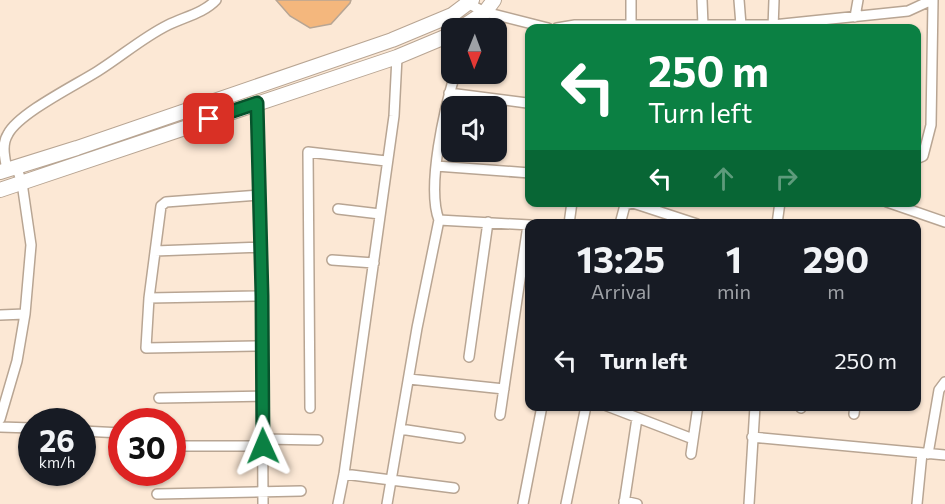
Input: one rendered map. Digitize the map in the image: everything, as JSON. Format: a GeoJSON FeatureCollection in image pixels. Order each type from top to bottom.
{"type":"FeatureCollection","features":[{"type":"Feature","properties":{"kind":"highway"},"geometry":{"type":"LineString","coordinates":[[477,18],[494,0]]}},
{"type":"Feature","properties":{"kind":"highway"},"geometry":{"type":"LineString","coordinates":[[8,169],[77,148],[392,40],[452,15],[470,2]]}},
{"type":"Feature","properties":{"kind":"highway"},"geometry":{"type":"LineString","coordinates":[[0,190],[397,57],[441,39]]}},
{"type":"Feature","properties":{"kind":"street"},"geometry":{"type":"LineString","coordinates":[[0,419],[17,361],[25,314],[31,245],[22,183],[8,169],[5,141],[14,125],[43,104],[99,70],[141,39],[167,25],[206,9],[216,0]]}},
{"type":"Feature","properties":{"kind":"street"},"geometry":{"type":"LineString","coordinates":[[631,0],[631,24]]}},
{"type":"Feature","properties":{"kind":"street"},"geometry":{"type":"LineString","coordinates":[[702,0],[703,24]]}},
{"type":"Feature","properties":{"kind":"street"},"geometry":{"type":"LineString","coordinates":[[739,0],[741,24]]}},
{"type":"Feature","properties":{"kind":"street"},"geometry":{"type":"LineString","coordinates":[[773,24],[774,0]]}},
{"type":"Feature","properties":{"kind":"street"},"geometry":{"type":"LineString","coordinates":[[855,17],[858,0]]}},
{"type":"Feature","properties":{"kind":"street"},"geometry":{"type":"LineString","coordinates":[[797,24],[908,11],[933,0],[931,125],[921,156]]}},
{"type":"Feature","properties":{"kind":"street"},"geometry":{"type":"LineString","coordinates":[[470,2],[485,12],[532,24]]}},
{"type":"Feature","properties":{"kind":"street"},"geometry":{"type":"LineString","coordinates":[[833,24],[838,19]]}},
{"type":"Feature","properties":{"kind":"street"},"geometry":{"type":"LineString","coordinates":[[338,504],[394,116],[397,57]]}},
{"type":"Feature","properties":{"kind":"street"},"geometry":{"type":"LineString","coordinates":[[387,504],[439,220],[436,214],[434,178],[452,84]]}},
{"type":"Feature","properties":{"kind":"street"},"geometry":{"type":"LineString","coordinates":[[449,93],[525,103]]}},
{"type":"Feature","properties":{"kind":"street"},"geometry":{"type":"LineString","coordinates":[[257,103],[262,296],[263,504]]}},
{"type":"Feature","properties":{"kind":"street"},"geometry":{"type":"LineString","coordinates":[[310,408],[308,152],[386,161]]}},
{"type":"Feature","properties":{"kind":"street"},"geometry":{"type":"LineString","coordinates":[[436,166],[525,173]]}},
{"type":"Feature","properties":{"kind":"street"},"geometry":{"type":"LineString","coordinates":[[259,195],[166,202],[161,206],[149,298],[146,348],[262,346]]}},
{"type":"Feature","properties":{"kind":"street"},"geometry":{"type":"LineString","coordinates":[[648,207],[682,219]]}},
{"type":"Feature","properties":{"kind":"street"},"geometry":{"type":"LineString","coordinates":[[902,207],[945,222]]}},
{"type":"Feature","properties":{"kind":"street"},"geometry":{"type":"LineString","coordinates":[[338,209],[380,214]]}},
{"type":"Feature","properties":{"kind":"street"},"geometry":{"type":"LineString","coordinates":[[439,220],[525,225]]}},
{"type":"Feature","properties":{"kind":"street"},"geometry":{"type":"LineString","coordinates":[[469,357],[488,222]]}},
{"type":"Feature","properties":{"kind":"street"},"geometry":{"type":"LineString","coordinates":[[155,251],[261,247]]}},
{"type":"Feature","properties":{"kind":"street"},"geometry":{"type":"LineString","coordinates":[[500,415],[525,251]]}},
{"type":"Feature","properties":{"kind":"street"},"geometry":{"type":"LineString","coordinates":[[332,260],[374,263]]}},
{"type":"Feature","properties":{"kind":"street"},"geometry":{"type":"LineString","coordinates":[[149,298],[262,296]]}},
{"type":"Feature","properties":{"kind":"street"},"geometry":{"type":"LineString","coordinates":[[0,315],[25,314]]}},
{"type":"Feature","properties":{"kind":"street"},"geometry":{"type":"LineString","coordinates":[[409,380],[504,389]]}},
{"type":"Feature","properties":{"kind":"street"},"geometry":{"type":"LineString","coordinates":[[917,504],[925,453],[939,390],[945,382]]}},
{"type":"Feature","properties":{"kind":"street"},"geometry":{"type":"LineString","coordinates":[[159,398],[263,396]]}},
{"type":"Feature","properties":{"kind":"street"},"geometry":{"type":"LineString","coordinates":[[523,504],[541,411]]}},
{"type":"Feature","properties":{"kind":"street"},"geometry":{"type":"LineString","coordinates":[[566,504],[585,411]]}},
{"type":"Feature","properties":{"kind":"street"},"geometry":{"type":"LineString","coordinates":[[620,411],[693,439]]}},
{"type":"Feature","properties":{"kind":"street"},"geometry":{"type":"LineString","coordinates":[[691,454],[697,411]]}},
{"type":"Feature","properties":{"kind":"street"},"geometry":{"type":"LineString","coordinates":[[749,504],[755,411]]}},
{"type":"Feature","properties":{"kind":"street"},"geometry":{"type":"LineString","coordinates":[[637,504],[624,503],[638,418]]}},
{"type":"Feature","properties":{"kind":"street"},"geometry":{"type":"LineString","coordinates":[[0,427],[18,428]]}},
{"type":"Feature","properties":{"kind":"street"},"geometry":{"type":"LineString","coordinates":[[400,429],[460,438]]}},
{"type":"Feature","properties":{"kind":"street"},"geometry":{"type":"LineString","coordinates":[[752,437],[945,455]]}},
{"type":"Feature","properties":{"kind":"street"},"geometry":{"type":"LineString","coordinates":[[186,445],[318,440]]}},
{"type":"Feature","properties":{"kind":"street"},"geometry":{"type":"LineString","coordinates":[[344,474],[454,488]]}},
{"type":"Feature","properties":{"kind":"street"},"geometry":{"type":"LineString","coordinates":[[158,494],[301,491]]}},
{"type":"Feature","properties":{"kind":"building"},"geometry":{"type":"Polygon","coordinates":[[[276,0],[351,0],[331,24],[310,28],[290,16],[276,0]]]}},
{"type":"Feature","properties":{"kind":"route"},"geometry":{"type":"LineString","coordinates":[[209,119],[257,103],[263,446]]}}]}
